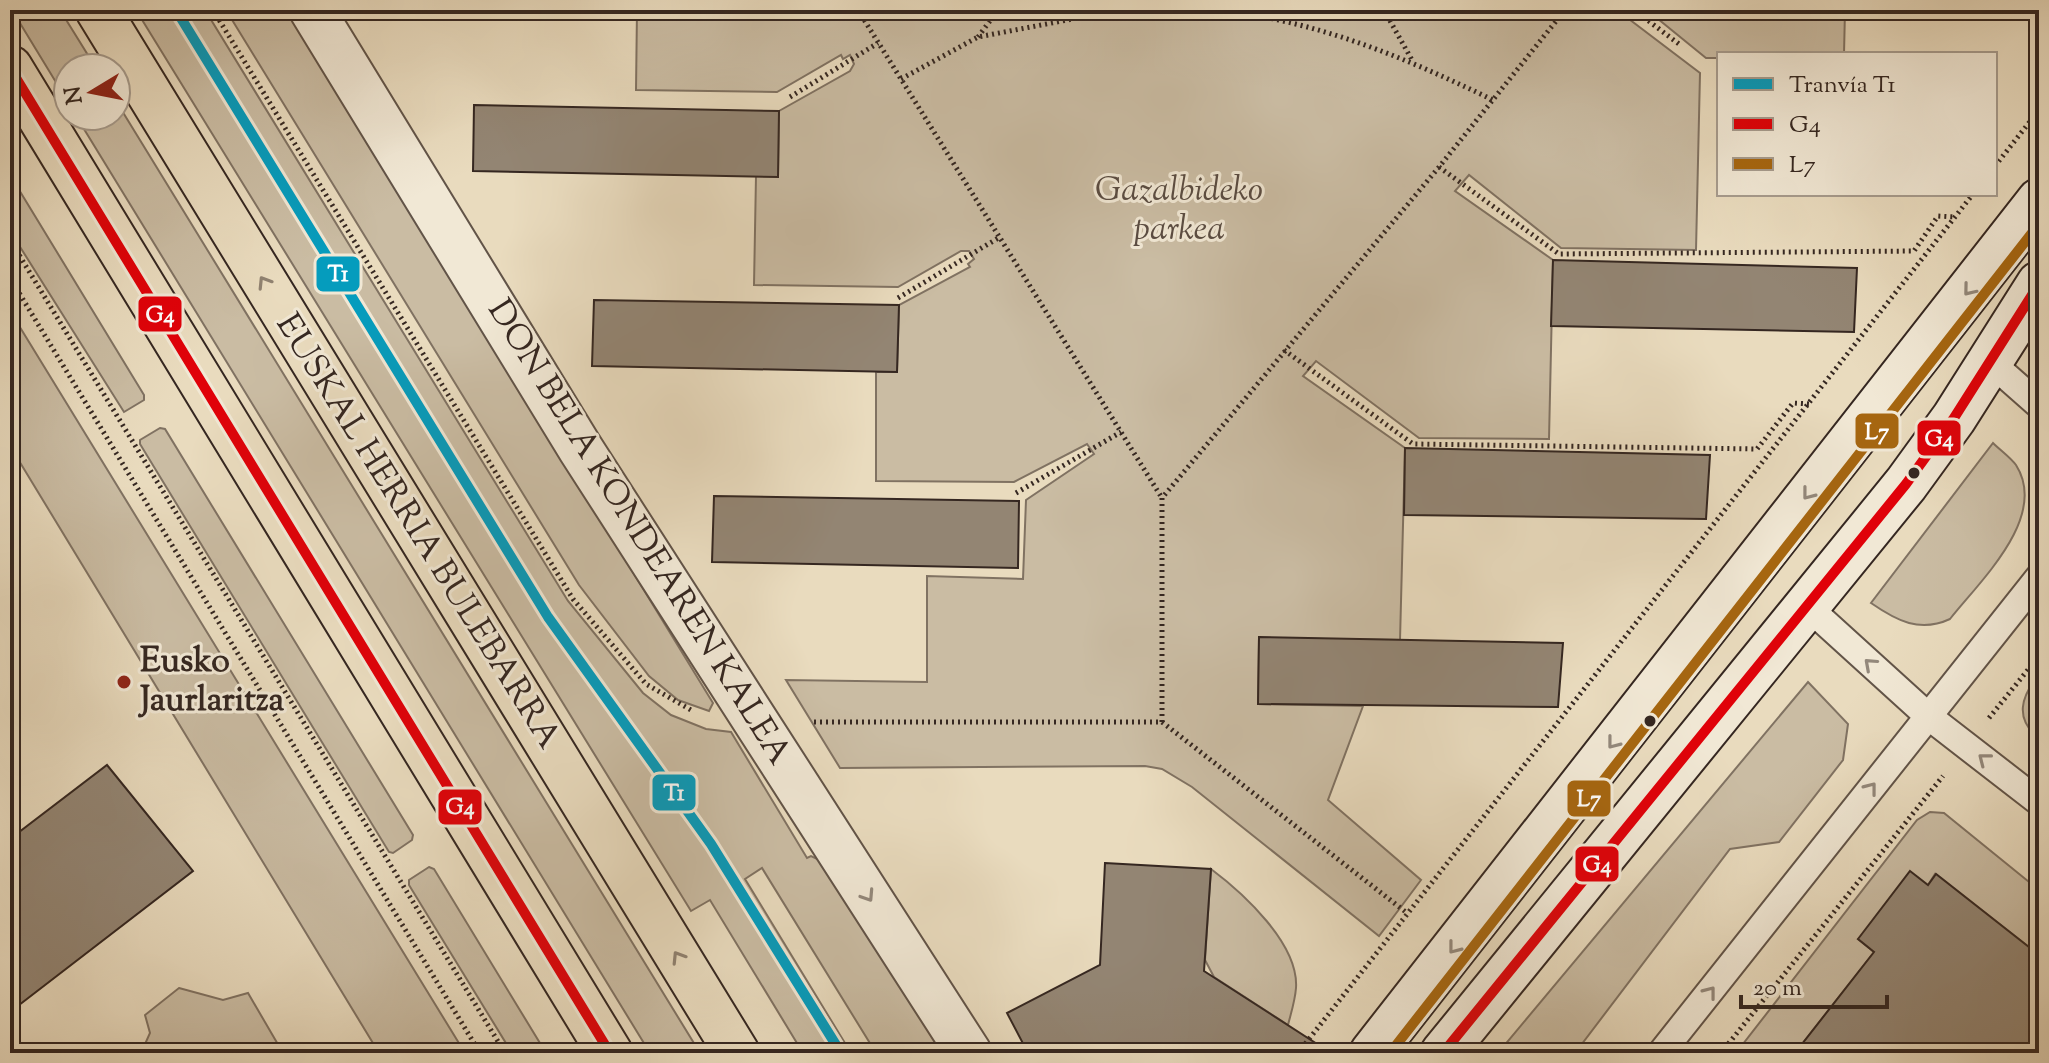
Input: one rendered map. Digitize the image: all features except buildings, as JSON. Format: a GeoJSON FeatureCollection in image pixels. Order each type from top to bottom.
{"type":"FeatureCollection","features":[{"type":"Feature","properties":{"kind":"main road","name":"EUSKAL HERRIA BULEBARRA"},"geometry":{"type":"LineString","coordinates":[[98,10],[737,1053]]}},
{"type":"Feature","properties":{"kind":"main road","name":"DON BELA KONDEAREN KALEA"},"geometry":{"type":"LineString","coordinates":[[312,10],[580,448],[969,1053]]}},
{"type":"Feature","properties":{"kind":"main road"},"geometry":{"type":"LineString","coordinates":[[10,68],[610,1053]]}},
{"type":"Feature","properties":{"kind":"main road"},"geometry":{"type":"LineString","coordinates":[[1372,1053],[2039,201]]}},
{"type":"Feature","properties":{"kind":"main road"},"geometry":{"type":"LineString","coordinates":[[1443,1053],[1906,484],[1954,418],[2039,284]]}},
{"type":"Feature","properties":{"kind":"lane"},"geometry":{"type":"LineString","coordinates":[[1988,360],[2039,405]]}},
{"type":"Feature","properties":{"kind":"lane"},"geometry":{"type":"LineString","coordinates":[[1661,1053],[2039,577]]}},
{"type":"Feature","properties":{"kind":"lane"},"geometry":{"type":"LineString","coordinates":[[1808,607],[1928,716],[2039,802]]}},
{"type":"Feature","properties":{"kind":"path"},"geometry":{"type":"LineString","coordinates":[[213,10],[573,599],[646,684],[675,704],[705,716],[746,703]]}},
{"type":"Feature","properties":{"kind":"path"},"geometry":{"type":"LineString","coordinates":[[858,10],[1162,498],[1162,722]]}},
{"type":"Feature","properties":{"kind":"path"},"geometry":{"type":"LineString","coordinates":[[978,37],[998,10]]}},
{"type":"Feature","properties":{"kind":"path"},"geometry":{"type":"LineString","coordinates":[[901,79],[978,37],[1120,10]]}},
{"type":"Feature","properties":{"kind":"path"},"geometry":{"type":"LineString","coordinates":[[1218,10],[1318,27],[1413,61],[1493,100]]}},
{"type":"Feature","properties":{"kind":"path"},"geometry":{"type":"LineString","coordinates":[[1384,10],[1413,61]]}},
{"type":"Feature","properties":{"kind":"path"},"geometry":{"type":"LineString","coordinates":[[1162,498],[1439,167],[1565,10]]}},
{"type":"Feature","properties":{"kind":"path"},"geometry":{"type":"LineString","coordinates":[[1634,10],[1679,44]]}},
{"type":"Feature","properties":{"kind":"path"},"geometry":{"type":"LineString","coordinates":[[790,97],[878,43]]}},
{"type":"Feature","properties":{"kind":"path"},"geometry":{"type":"LineString","coordinates":[[1997,163],[2039,110]]}},
{"type":"Feature","properties":{"kind":"path"},"geometry":{"type":"LineString","coordinates":[[1439,167],[1559,254],[1914,251],[1938,216],[1955,217]]}},
{"type":"Feature","properties":{"kind":"path"},"geometry":{"type":"LineString","coordinates":[[1298,1053],[1971,196]]}},
{"type":"Feature","properties":{"kind":"path"},"geometry":{"type":"LineString","coordinates":[[898,298],[1000,237]]}},
{"type":"Feature","properties":{"kind":"path"},"geometry":{"type":"LineString","coordinates":[[10,240],[505,1053]]}},
{"type":"Feature","properties":{"kind":"path"},"geometry":{"type":"LineString","coordinates":[[10,278],[480,1053]]}},
{"type":"Feature","properties":{"kind":"path"},"geometry":{"type":"LineString","coordinates":[[1284,350],[1413,444],[1757,449],[1793,403],[1809,404]]}},
{"type":"Feature","properties":{"kind":"path"},"geometry":{"type":"LineString","coordinates":[[1016,493],[1121,432]]}},
{"type":"Feature","properties":{"kind":"path"},"geometry":{"type":"LineString","coordinates":[[1721,1053],[2039,656]]}},
{"type":"Feature","properties":{"kind":"path"},"geometry":{"type":"LineString","coordinates":[[813,722],[1162,722],[1407,913]]}},
{"type":"Feature","properties":{"kind":"green space"},"geometry":{"type":"Polygon","coordinates":[[[12,10],[60,10],[86,52],[52,52],[52,76],[12,10]]]}},
{"type":"Feature","properties":{"kind":"green space"},"geometry":{"type":"Polygon","coordinates":[[[136,10],[205,10],[568,601],[643,693],[671,715],[706,729],[731,732],[807,858],[811,856],[845,872],[956,1053],[876,1053],[762,868],[745,879],[851,1053],[803,1053],[710,900],[691,911],[136,10]]]}},
{"type":"Feature","properties":{"kind":"green space"},"geometry":{"type":"Polygon","coordinates":[[[226,10],[289,10],[713,703],[709,711],[678,700],[649,676],[579,585],[226,10]]]}},
{"type":"Feature","properties":{"kind":"green space","name":"Gazalbideko parkea"},"geometry":{"type":"Polygon","coordinates":[[[637,10],[1617,10],[1700,73],[1696,250],[1561,248],[1469,175],[1455,191],[1553,260],[1549,439],[1419,438],[1316,361],[1303,376],[1405,448],[1400,640],[1259,638],[1258,704],[1363,706],[1328,800],[1421,880],[1379,936],[1192,787],[1162,769],[1145,766],[840,768],[786,680],[927,682],[927,576],[1023,579],[1026,500],[1094,454],[1087,444],[1014,482],[876,481],[876,372],[897,372],[899,305],[970,267],[968,264],[974,259],[969,251],[961,251],[898,287],[754,285],[756,176],[778,176],[779,111],[850,71],[854,64],[850,55],[843,59],[841,55],[777,92],[636,90],[637,10]]]}},
{"type":"Feature","properties":{"kind":"green space"},"geometry":{"type":"Polygon","coordinates":[[[1647,10],[1845,10],[1844,52],[1717,52],[1717,58],[1706,58],[1647,10]]]}},
{"type":"Feature","properties":{"kind":"green space"},"geometry":{"type":"Polygon","coordinates":[[[132,127],[700,1053],[650,1053],[86,132],[132,132],[132,127]]]}},
{"type":"Feature","properties":{"kind":"green space"},"geometry":{"type":"Polygon","coordinates":[[[10,175],[144,395],[144,400],[124,412],[10,231],[10,175]]]}},
{"type":"Feature","properties":{"kind":"green space"},"geometry":{"type":"Polygon","coordinates":[[[10,311],[465,1053],[379,1053],[10,446],[10,311]]]}},
{"type":"Feature","properties":{"kind":"green space"},"geometry":{"type":"Polygon","coordinates":[[[160,428],[165,429],[413,835],[412,840],[393,853],[389,852],[140,444],[140,440],[160,428]]]}},
{"type":"Feature","properties":{"kind":"green space"},"geometry":{"type":"Polygon","coordinates":[[[1993,443],[2016,465],[2024,485],[2024,506],[2018,527],[1993,567],[1950,619],[1939,623],[1909,623],[1871,603],[1993,443]]]}},
{"type":"Feature","properties":{"kind":"green space"},"geometry":{"type":"Polygon","coordinates":[[[2039,674],[2039,739],[2026,723],[2023,707],[2024,699],[2039,674]]]}},
{"type":"Feature","properties":{"kind":"green space"},"geometry":{"type":"Polygon","coordinates":[[[1808,682],[1848,724],[1843,760],[1779,842],[1730,849],[1575,1053],[1498,1053],[1808,682]]]}},
{"type":"Feature","properties":{"kind":"green space"},"geometry":{"type":"Polygon","coordinates":[[[1930,812],[1944,813],[2039,890],[2039,955],[1935,874],[1928,885],[1858,939],[1874,952],[1795,1053],[1736,1053],[1917,820],[1930,812]]]}},
{"type":"Feature","properties":{"kind":"green space"},"geometry":{"type":"Polygon","coordinates":[[[429,867],[434,869],[546,1053],[512,1053],[409,885],[409,880],[429,867]]]}},
{"type":"Feature","properties":{"kind":"green space"},"geometry":{"type":"Polygon","coordinates":[[[1211,869],[1267,921],[1288,954],[1295,971],[1296,988],[1288,1025],[1214,977],[1205,960],[1211,869]]]}},
{"type":"Feature","properties":{"kind":"green space"},"geometry":{"type":"Polygon","coordinates":[[[179,988],[223,1000],[248,993],[283,1053],[141,1053],[150,1033],[145,1015],[179,988]]]}},
{"type":"Feature","properties":{"kind":"tram line","name":"T1"},"geometry":{"type":"LineString","coordinates":[[176,10],[548,617],[711,844],[841,1053]]}},
{"type":"Feature","properties":{"kind":"transit line","name":"G4"},"geometry":{"type":"LineString","coordinates":[[10,68],[610,1053]]}},
{"type":"Feature","properties":{"kind":"transit line","name":"L7"},"geometry":{"type":"LineString","coordinates":[[1390,1053],[2039,224]]}},
{"type":"Feature","properties":{"kind":"transit line","name":"G4"},"geometry":{"type":"LineString","coordinates":[[1443,1053],[1906,484],[1954,418],[2039,284]]}},
{"type":"Feature","properties":{"kind":"place","name":"Eusko Jaurlaritza"},"geometry":{"type":"Point","coordinates":[124,682]}}]}
